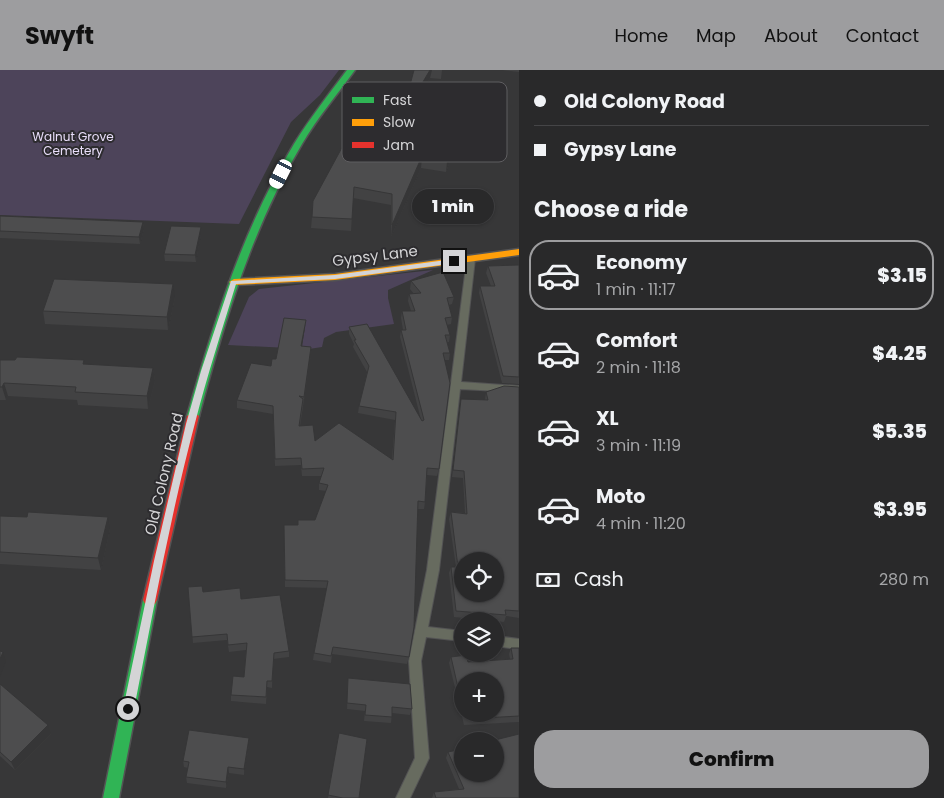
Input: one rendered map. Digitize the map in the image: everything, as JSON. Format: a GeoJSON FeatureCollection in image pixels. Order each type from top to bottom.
{"type":"FeatureCollection","features":[{"type":"Feature","properties":{"kind":"main road","name":"Old Colony Road"},"geometry":{"type":"LineString","coordinates":[[111,798],[142,638],[173,496],[205,371],[234,282],[263,212],[297,146],[329,98],[351,70]]}},
{"type":"Feature","properties":{"kind":"main road","name":"Gypsy Lane"},"geometry":{"type":"LineString","coordinates":[[234,282],[335,277],[519,252]]}},
{"type":"Feature","properties":{"kind":"lane"},"geometry":{"type":"LineString","coordinates":[[404,798],[422,758],[415,661],[433,570],[471,259]]}},
{"type":"Feature","properties":{"kind":"lane"},"geometry":{"type":"LineString","coordinates":[[456,385],[519,389]]}},
{"type":"Feature","properties":{"kind":"lane"},"geometry":{"type":"LineString","coordinates":[[420,631],[454,635]]}},
{"type":"Feature","properties":{"kind":"lane"},"geometry":{"type":"LineString","coordinates":[[504,642],[519,644]]}},
{"type":"Feature","properties":{"kind":"green space","name":"Walnut Grove Cemetery"},"geometry":{"type":"Polygon","coordinates":[[[0,70],[339,70],[320,95],[291,122],[239,224],[0,215],[0,70]]]}},
{"type":"Feature","properties":{"kind":"green space"},"geometry":{"type":"Polygon","coordinates":[[[433,270],[388,290],[394,324],[336,332],[324,338],[322,347],[309,349],[228,345],[249,297],[259,289],[433,270]]]}},
{"type":"Feature","properties":{"kind":"building"},"geometry":{"type":"Polygon","coordinates":[[[414,70],[430,70],[423,82],[411,82],[414,70]]]}},
{"type":"Feature","properties":{"kind":"building"},"geometry":{"type":"Polygon","coordinates":[[[342,147],[342,162],[419,162],[392,225],[392,194],[354,187],[352,219],[312,217],[313,201],[342,147]]]}},
{"type":"Feature","properties":{"kind":"building"},"geometry":{"type":"Polygon","coordinates":[[[0,216],[143,222],[139,237],[0,231],[0,216]]]}},
{"type":"Feature","properties":{"kind":"building"},"geometry":{"type":"Polygon","coordinates":[[[171,226],[201,227],[195,255],[164,254],[171,226]]]}},
{"type":"Feature","properties":{"kind":"building"},"geometry":{"type":"Polygon","coordinates":[[[519,265],[519,377],[503,376],[480,286],[495,286],[488,266],[519,265]]]}},
{"type":"Feature","properties":{"kind":"building"},"geometry":{"type":"Polygon","coordinates":[[[443,272],[454,297],[447,298],[452,317],[445,318],[450,335],[445,335],[450,353],[443,353],[450,383],[439,469],[427,468],[425,502],[418,501],[414,627],[409,657],[333,647],[331,656],[314,653],[328,581],[285,580],[284,525],[298,525],[298,520],[315,520],[328,485],[319,483],[324,468],[302,469],[301,458],[275,459],[273,406],[237,400],[251,363],[271,366],[272,359],[276,359],[284,318],[306,320],[301,346],[311,347],[304,397],[299,396],[303,399],[299,426],[313,425],[315,441],[339,423],[393,460],[396,412],[359,406],[369,366],[349,327],[367,324],[422,421],[424,420],[401,330],[406,330],[402,311],[415,311],[409,294],[421,293],[411,281],[443,272]]]}},
{"type":"Feature","properties":{"kind":"building"},"geometry":{"type":"Polygon","coordinates":[[[54,279],[173,284],[167,317],[43,311],[54,279]]]}},
{"type":"Feature","properties":{"kind":"building"},"geometry":{"type":"Polygon","coordinates":[[[17,357],[84,360],[83,364],[153,368],[147,396],[75,392],[76,387],[4,383],[0,387],[0,360],[15,360],[17,357]]]}},
{"type":"Feature","properties":{"kind":"building"},"geometry":{"type":"Polygon","coordinates":[[[504,386],[519,387],[519,611],[505,610],[506,615],[504,615],[504,612],[456,611],[455,602],[504,602],[504,552],[456,552],[451,512],[467,514],[464,471],[453,470],[461,399],[488,400],[486,392],[504,386]]]}},
{"type":"Feature","properties":{"kind":"building"},"geometry":{"type":"Polygon","coordinates":[[[28,512],[108,517],[98,558],[0,552],[0,516],[27,517],[28,512]]]}},
{"type":"Feature","properties":{"kind":"building"},"geometry":{"type":"Polygon","coordinates":[[[451,567],[454,567],[454,593],[451,567]]]}},
{"type":"Feature","properties":{"kind":"building"},"geometry":{"type":"Polygon","coordinates":[[[202,586],[203,592],[240,588],[241,599],[280,595],[289,651],[274,653],[272,681],[267,681],[266,697],[231,695],[233,676],[244,677],[247,643],[228,645],[227,634],[192,637],[188,587],[202,586]]]}},
{"type":"Feature","properties":{"kind":"building"},"geometry":{"type":"Polygon","coordinates":[[[511,648],[519,648],[519,716],[504,717],[504,672],[454,672],[451,657],[454,657],[454,662],[504,662],[504,660],[513,659],[511,648]]]}},
{"type":"Feature","properties":{"kind":"building"},"geometry":{"type":"Polygon","coordinates":[[[348,678],[410,684],[412,709],[392,707],[392,717],[365,715],[366,705],[347,703],[348,678]]]}},
{"type":"Feature","properties":{"kind":"building"},"geometry":{"type":"Polygon","coordinates":[[[0,684],[48,725],[11,762],[0,752],[0,684]]]}},
{"type":"Feature","properties":{"kind":"building"},"geometry":{"type":"Polygon","coordinates":[[[189,730],[249,738],[244,769],[228,767],[226,782],[186,777],[189,762],[183,761],[189,730]]]}},
{"type":"Feature","properties":{"kind":"building"},"geometry":{"type":"Polygon","coordinates":[[[339,733],[367,739],[359,798],[343,798],[328,795],[339,733]]]}},
{"type":"Feature","properties":{"kind":"building"},"geometry":{"type":"Polygon","coordinates":[[[519,734],[519,798],[436,798],[434,792],[464,789],[461,782],[504,782],[504,738],[519,734]]]}},
{"type":"Feature","properties":{"kind":"building"},"geometry":{"type":"Polygon","coordinates":[[[454,751],[454,766],[448,752],[454,751]]]}},
{"type":"Feature","properties":{"kind":"traffic: fast"},"geometry":{"type":"LineString","coordinates":[[193,416],[236,276],[264,209],[298,144],[351,70]]}},
{"type":"Feature","properties":{"kind":"traffic: fast"},"geometry":{"type":"LineString","coordinates":[[111,798],[150,600]]}},
{"type":"Feature","properties":{"kind":"traffic: slow"},"geometry":{"type":"LineString","coordinates":[[234,282],[335,277],[519,252]]}},
{"type":"Feature","properties":{"kind":"traffic: jam"},"geometry":{"type":"LineString","coordinates":[[150,600],[193,416]]}},
{"type":"Feature","properties":{"kind":"route"},"geometry":{"type":"LineString","coordinates":[[128,709],[190,424],[234,282],[335,277],[454,261]]}}]}
